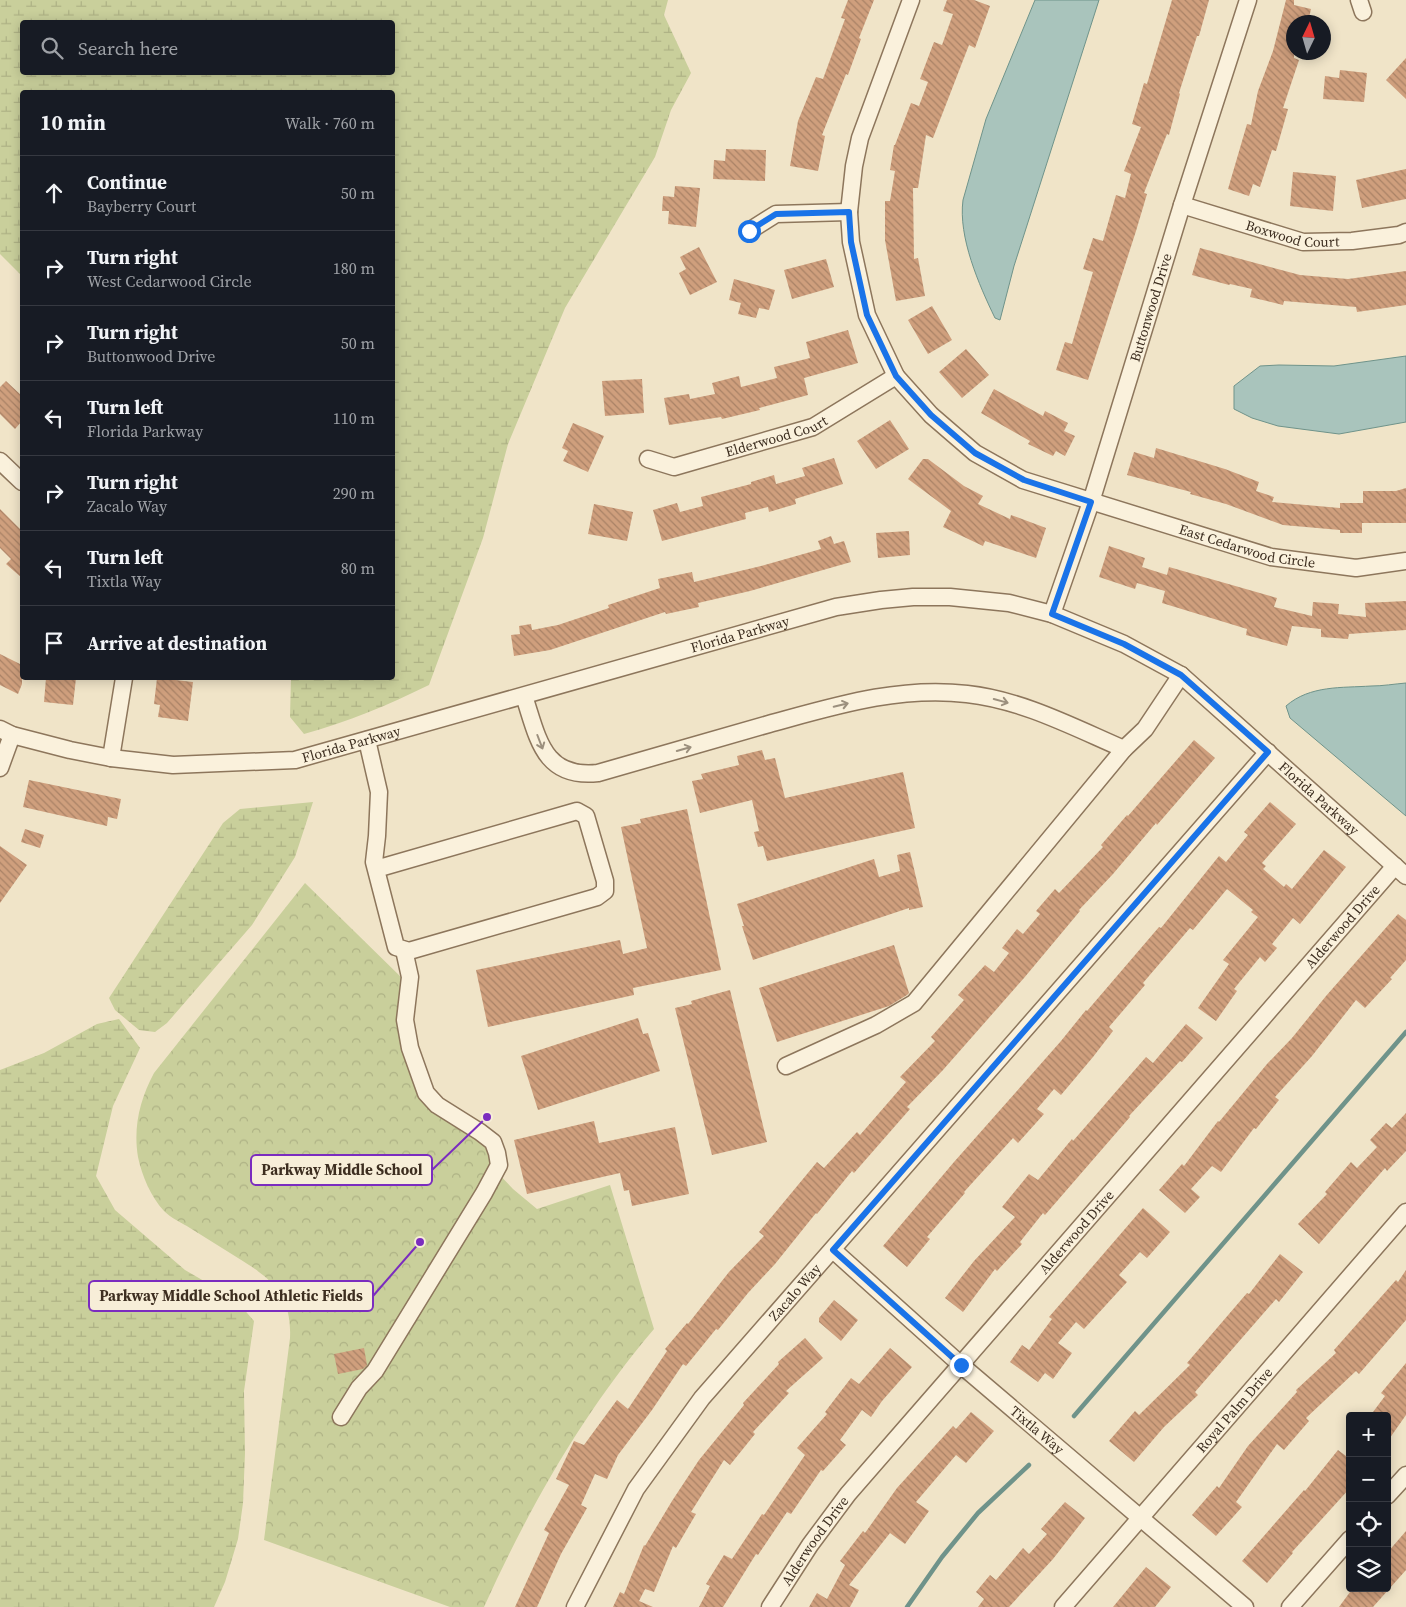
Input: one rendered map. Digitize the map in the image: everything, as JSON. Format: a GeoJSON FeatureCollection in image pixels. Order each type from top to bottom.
{"type":"FeatureCollection","features":[{"type":"Feature","properties":{"kind":"street","name":"East Cedarwood Circle"},"geometry":{"type":"LineString","coordinates":[[911,0],[860,138],[854,166],[849,212],[851,242],[867,315],[896,376],[931,415],[975,453],[1024,480],[1271,557],[1356,568],[1406,561]]}},
{"type":"Feature","properties":{"kind":"street","name":"Buttonwood Drive"},"geometry":{"type":"LineString","coordinates":[[1052,614],[1091,502],[1182,206],[1248,0]]}},
{"type":"Feature","properties":{"kind":"street","name":"Boxwood Court"},"geometry":{"type":"LineString","coordinates":[[1182,206],[1303,242],[1352,241],[1399,235],[1406,232]]}},
{"type":"Feature","properties":{"kind":"street"},"geometry":{"type":"LineString","coordinates":[[749,231],[776,214],[849,212]]}},
{"type":"Feature","properties":{"kind":"street","name":"Elderwood Court"},"geometry":{"type":"LineString","coordinates":[[648,459],[674,467],[813,428],[896,376]]}},
{"type":"Feature","properties":{"kind":"street"},"geometry":{"type":"LineString","coordinates":[[0,461],[20,480]]}},
{"type":"Feature","properties":{"kind":"street","name":"Florida Parkway"},"geometry":{"type":"LineString","coordinates":[[6,732],[70,750],[111,758],[173,765],[295,760],[836,607],[913,597],[950,597],[1009,603],[1052,614],[1124,644],[1181,675],[1400,871]]}},
{"type":"Feature","properties":{"kind":"street"},"geometry":{"type":"LineString","coordinates":[[786,1066],[876,1025],[914,1003],[1124,749],[1146,729],[1181,675]]}},
{"type":"Feature","properties":{"kind":"street"},"geometry":{"type":"LineString","coordinates":[[111,758],[124,680]]}},
{"type":"Feature","properties":{"kind":"street"},"geometry":{"type":"LineString","coordinates":[[524,696],[544,752],[563,769],[574,774],[598,774],[836,706],[890,695],[925,691],[968,694],[1034,710],[1124,749]]}},
{"type":"Feature","properties":{"kind":"street"},"geometry":{"type":"LineString","coordinates":[[0,768],[6,732]]}},
{"type":"Feature","properties":{"kind":"street"},"geometry":{"type":"LineString","coordinates":[[367,740],[380,792],[374,862],[396,948],[409,951],[597,897],[605,892],[605,881],[586,816],[577,811],[376,869]]}},
{"type":"Feature","properties":{"kind":"street","name":"Zacalo Way"},"geometry":{"type":"LineString","coordinates":[[575,1607],[636,1489],[702,1398],[1268,752]]}},
{"type":"Feature","properties":{"kind":"street","name":"Alderwood Drive"},"geometry":{"type":"LineString","coordinates":[[770,1607],[810,1545],[848,1494],[1400,871]]}},
{"type":"Feature","properties":{"kind":"street"},"geometry":{"type":"LineString","coordinates":[[341,1417],[359,1388],[375,1371],[484,1193],[499,1165],[497,1153],[492,1142],[438,1105],[426,1093],[410,1048],[405,1020],[410,977],[404,950]]}},
{"type":"Feature","properties":{"kind":"street","name":"Royal Palm Drive"},"geometry":{"type":"LineString","coordinates":[[1063,1607],[1406,1212]]}},
{"type":"Feature","properties":{"kind":"street","name":"Tixtla Way"},"geometry":{"type":"LineString","coordinates":[[833,1250],[961,1365],[1245,1607]]}},
{"type":"Feature","properties":{"kind":"street"},"geometry":{"type":"LineString","coordinates":[[1391,1492],[1406,1475]]}},
{"type":"Feature","properties":{"kind":"street"},"geometry":{"type":"LineString","coordinates":[[1290,1607],[1346,1544]]}},
{"type":"Feature","properties":{"kind":"green space"},"geometry":{"type":"Polygon","coordinates":[[[0,0],[668,0],[664,15],[691,73],[671,110],[655,157],[565,308],[508,444],[483,538],[429,685],[383,706],[304,734],[290,717],[291,680],[395,680],[395,90],[20,90],[20,274],[0,254],[0,0]]]}},
{"type":"Feature","properties":{"kind":"green space"},"geometry":{"type":"Polygon","coordinates":[[[313,802],[295,857],[252,925],[167,1023],[155,1032],[139,1030],[115,1010],[109,998],[223,823],[240,809],[313,802]]]}},
{"type":"Feature","properties":{"kind":"green space"},"geometry":{"type":"Polygon","coordinates":[[[305,883],[404,980],[423,1097],[454,1118],[476,1137],[485,1147],[492,1167],[513,1189],[537,1209],[610,1185],[654,1329],[604,1394],[559,1462],[520,1533],[484,1607],[450,1607],[264,1540],[290,1338],[288,1310],[278,1290],[261,1273],[164,1211],[151,1193],[138,1157],[136,1135],[141,1103],[154,1073],[305,883]]]}},
{"type":"Feature","properties":{"kind":"green space"},"geometry":{"type":"Polygon","coordinates":[[[119,1019],[140,1048],[113,1106],[96,1176],[115,1210],[185,1270],[235,1299],[254,1321],[244,1391],[245,1453],[243,1503],[238,1539],[225,1582],[214,1607],[0,1607],[0,1070],[44,1053],[97,1024],[119,1019]]]}},
{"type":"Feature","properties":{"kind":"water"},"geometry":{"type":"Polygon","coordinates":[[[1035,0],[1099,0],[1014,266],[1000,320],[995,318],[971,260],[962,214],[963,200],[986,119],[1035,0]]]}},
{"type":"Feature","properties":{"kind":"water"},"geometry":{"type":"Polygon","coordinates":[[[1406,356],[1406,422],[1339,434],[1278,426],[1252,418],[1234,409],[1234,386],[1260,366],[1334,366],[1406,356]]]}},
{"type":"Feature","properties":{"kind":"water"},"geometry":{"type":"Polygon","coordinates":[[[1406,683],[1406,816],[1290,718],[1286,706],[1305,694],[1316,691],[1406,683]]]}},
{"type":"Feature","properties":{"kind":"building"},"geometry":{"type":"Polygon","coordinates":[[[848,0],[874,0],[859,38],[861,39],[848,75],[846,74],[822,135],[825,136],[818,171],[790,166],[798,121],[816,77],[823,79],[845,19],[841,18],[848,0]]]}},
{"type":"Feature","properties":{"kind":"building"},"geometry":{"type":"Polygon","coordinates":[[[947,0],[974,0],[990,6],[975,48],[969,45],[933,138],[926,135],[918,188],[913,188],[914,259],[918,258],[925,296],[896,301],[885,240],[885,201],[890,201],[895,171],[890,170],[894,145],[911,103],[919,106],[928,82],[920,79],[934,42],[942,45],[953,14],[943,11],[947,0]]]}},
{"type":"Feature","properties":{"kind":"building"},"geometry":{"type":"Polygon","coordinates":[[[1172,0],[1209,0],[1199,36],[1197,36],[1179,93],[1169,135],[1167,134],[1144,193],[1147,194],[1136,231],[1088,380],[1056,370],[1065,342],[1072,344],[1093,272],[1083,269],[1093,238],[1103,241],[1116,195],[1125,198],[1131,174],[1124,171],[1141,127],[1132,124],[1144,83],[1147,84],[1172,0]]]}},
{"type":"Feature","properties":{"kind":"building"},"geometry":{"type":"Polygon","coordinates":[[[1286,0],[1294,0],[1294,5],[1311,9],[1310,15],[1286,15],[1286,60],[1299,60],[1283,108],[1288,109],[1276,151],[1272,150],[1260,187],[1253,184],[1249,196],[1228,189],[1247,124],[1251,125],[1258,91],[1273,51],[1286,0]]]}},
{"type":"Feature","properties":{"kind":"building"},"geometry":{"type":"Polygon","coordinates":[[[1406,58],[1406,99],[1386,80],[1406,58]]]}},
{"type":"Feature","properties":{"kind":"building"},"geometry":{"type":"Polygon","coordinates":[[[1340,70],[1367,73],[1364,102],[1323,99],[1325,76],[1339,78],[1340,70]]]}},
{"type":"Feature","properties":{"kind":"building"},"geometry":{"type":"Polygon","coordinates":[[[726,149],[766,150],[765,181],[713,179],[714,160],[725,161],[726,149]]]}},
{"type":"Feature","properties":{"kind":"building"},"geometry":{"type":"Polygon","coordinates":[[[1406,169],[1406,199],[1362,208],[1356,180],[1406,169]]]}},
{"type":"Feature","properties":{"kind":"building"},"geometry":{"type":"Polygon","coordinates":[[[1293,172],[1336,176],[1333,211],[1290,206],[1293,172]]]}},
{"type":"Feature","properties":{"kind":"building"},"geometry":{"type":"Polygon","coordinates":[[[675,186],[700,188],[696,227],[668,224],[669,211],[662,211],[663,196],[674,197],[675,186]]]}},
{"type":"Feature","properties":{"kind":"building"},"geometry":{"type":"Polygon","coordinates":[[[699,247],[717,282],[690,295],[679,273],[686,269],[680,257],[699,247]]]}},
{"type":"Feature","properties":{"kind":"building"},"geometry":{"type":"Polygon","coordinates":[[[1200,248],[1300,275],[1348,279],[1406,271],[1406,305],[1357,312],[1356,307],[1284,301],[1283,305],[1250,297],[1252,289],[1192,275],[1200,248]]]}},
{"type":"Feature","properties":{"kind":"building"},"geometry":{"type":"Polygon","coordinates":[[[826,259],[834,287],[792,299],[784,270],[826,259]]]}},
{"type":"Feature","properties":{"kind":"building"},"geometry":{"type":"Polygon","coordinates":[[[734,279],[775,290],[769,310],[759,308],[756,318],[738,314],[741,303],[729,300],[734,279]]]}},
{"type":"Feature","properties":{"kind":"building"},"geometry":{"type":"Polygon","coordinates":[[[932,306],[952,340],[928,354],[908,320],[932,306]]]}},
{"type":"Feature","properties":{"kind":"building"},"geometry":{"type":"Polygon","coordinates":[[[848,330],[858,363],[804,378],[808,395],[759,408],[760,410],[722,419],[721,417],[669,425],[664,398],[689,394],[690,399],[715,394],[712,383],[739,376],[741,387],[777,378],[774,367],[810,358],[806,342],[848,330]]]}},
{"type":"Feature","properties":{"kind":"building"},"geometry":{"type":"Polygon","coordinates":[[[966,349],[989,375],[962,398],[939,372],[966,349]]]}},
{"type":"Feature","properties":{"kind":"building"},"geometry":{"type":"Polygon","coordinates":[[[642,379],[644,413],[605,416],[602,381],[642,379]]]}},
{"type":"Feature","properties":{"kind":"building"},"geometry":{"type":"Polygon","coordinates":[[[6,381],[20,394],[20,423],[15,429],[0,414],[0,387],[6,381]]]}},
{"type":"Feature","properties":{"kind":"building"},"geometry":{"type":"Polygon","coordinates":[[[994,389],[1043,416],[1045,411],[1068,423],[1064,431],[1075,436],[1065,456],[1056,451],[1053,456],[1028,444],[1030,441],[981,413],[994,389]]]}},
{"type":"Feature","properties":{"kind":"building"},"geometry":{"type":"Polygon","coordinates":[[[890,420],[909,449],[876,469],[857,441],[890,420]]]}},
{"type":"Feature","properties":{"kind":"building"},"geometry":{"type":"Polygon","coordinates":[[[573,423],[604,436],[588,472],[563,461],[568,451],[562,448],[573,423]]]}},
{"type":"Feature","properties":{"kind":"building"},"geometry":{"type":"Polygon","coordinates":[[[1156,448],[1225,469],[1259,482],[1256,491],[1274,497],[1272,502],[1340,508],[1340,503],[1363,503],[1363,491],[1396,491],[1406,488],[1406,523],[1362,523],[1362,533],[1340,533],[1340,530],[1283,525],[1226,504],[1190,494],[1191,492],[1127,475],[1134,452],[1154,458],[1156,448]]]}},
{"type":"Feature","properties":{"kind":"building"},"geometry":{"type":"Polygon","coordinates":[[[834,458],[843,484],[795,499],[796,504],[769,512],[768,507],[745,513],[746,519],[662,541],[653,510],[677,503],[680,512],[703,506],[701,497],[751,484],[751,482],[774,475],[776,484],[805,476],[802,468],[834,458]]]}},
{"type":"Feature","properties":{"kind":"building"},"geometry":{"type":"Polygon","coordinates":[[[923,459],[928,459],[964,486],[983,496],[978,504],[1010,519],[1011,515],[1046,528],[1036,558],[985,541],[983,546],[943,527],[951,511],[908,479],[923,459]]]}},
{"type":"Feature","properties":{"kind":"building"},"geometry":{"type":"Polygon","coordinates":[[[594,504],[633,512],[627,541],[588,534],[594,504]]]}},
{"type":"Feature","properties":{"kind":"building"},"geometry":{"type":"Polygon","coordinates":[[[0,509],[20,529],[20,576],[6,564],[11,559],[0,548],[0,509]]]}},
{"type":"Feature","properties":{"kind":"building"},"geometry":{"type":"Polygon","coordinates":[[[909,531],[910,555],[878,558],[876,533],[909,531]]]}},
{"type":"Feature","properties":{"kind":"building"},"geometry":{"type":"Polygon","coordinates":[[[831,536],[834,544],[844,541],[851,562],[750,591],[698,603],[699,607],[666,614],[665,612],[550,650],[514,656],[511,635],[520,634],[519,626],[531,624],[532,630],[558,625],[609,608],[608,605],[660,588],[658,579],[692,572],[694,582],[761,566],[821,549],[818,541],[831,536]]]}},
{"type":"Feature","properties":{"kind":"building"},"geometry":{"type":"Polygon","coordinates":[[[1109,546],[1145,558],[1142,567],[1167,575],[1169,567],[1277,598],[1274,607],[1312,616],[1313,602],[1339,604],[1338,614],[1366,617],[1365,603],[1406,601],[1406,630],[1349,634],[1348,639],[1321,637],[1321,629],[1292,626],[1287,646],[1246,635],[1247,629],[1162,603],[1165,591],[1137,583],[1135,589],[1099,577],[1109,546]]]}},
{"type":"Feature","properties":{"kind":"building"},"geometry":{"type":"Polygon","coordinates":[[[0,654],[20,664],[20,680],[22,680],[22,684],[18,694],[0,685],[0,654]]]}},
{"type":"Feature","properties":{"kind":"building"},"geometry":{"type":"Polygon","coordinates":[[[46,680],[76,680],[73,705],[44,702],[46,680]]]}},
{"type":"Feature","properties":{"kind":"building"},"geometry":{"type":"Polygon","coordinates":[[[157,680],[193,682],[188,721],[158,717],[160,705],[154,704],[157,680]]]}},
{"type":"Feature","properties":{"kind":"building"},"geometry":{"type":"Polygon","coordinates":[[[1194,740],[1215,758],[1079,910],[1024,978],[943,1070],[907,1107],[910,1109],[854,1173],[852,1171],[718,1330],[716,1329],[686,1366],[683,1364],[652,1410],[618,1455],[607,1479],[595,1474],[581,1505],[587,1508],[561,1554],[537,1607],[515,1607],[549,1533],[544,1530],[569,1485],[556,1479],[574,1441],[584,1445],[617,1400],[628,1409],[667,1351],[665,1349],[688,1324],[729,1272],[764,1236],[759,1232],[817,1162],[824,1168],[857,1132],[860,1135],[906,1082],[900,1077],[935,1041],[931,1037],[964,1000],[958,995],[985,965],[994,972],[1009,953],[1002,948],[1017,929],[1023,934],[1040,914],[1036,911],[1055,889],[1059,893],[1103,847],[1101,845],[1194,740]]]}},
{"type":"Feature","properties":{"kind":"building"},"geometry":{"type":"Polygon","coordinates":[[[762,750],[765,760],[775,758],[785,798],[903,772],[915,828],[767,861],[763,846],[758,847],[754,832],[759,831],[752,800],[700,813],[692,781],[703,779],[701,774],[739,765],[737,756],[762,750]]]}},
{"type":"Feature","properties":{"kind":"building"},"geometry":{"type":"Polygon","coordinates":[[[29,780],[121,799],[117,819],[108,817],[107,826],[23,807],[29,780]]]}},
{"type":"Feature","properties":{"kind":"building"},"geometry":{"type":"Polygon","coordinates":[[[1270,802],[1296,824],[1262,863],[1266,866],[1263,869],[1284,887],[1286,884],[1292,889],[1324,850],[1346,867],[1300,924],[1293,918],[1272,944],[1277,948],[1265,962],[1260,957],[1234,989],[1237,991],[1216,1021],[1198,1008],[1229,964],[1223,960],[1258,917],[1251,912],[1253,910],[1227,889],[1193,930],[1190,928],[1143,983],[1145,985],[1109,1027],[1113,1031],[1061,1095],[1054,1089],[1037,1109],[1044,1114],[1018,1143],[1013,1138],[964,1192],[927,1237],[930,1239],[907,1267],[883,1246],[1086,1010],[1159,927],[1161,928],[1219,856],[1226,862],[1248,835],[1244,832],[1270,802]]]}},
{"type":"Feature","properties":{"kind":"building"},"geometry":{"type":"Polygon","coordinates":[[[687,809],[721,970],[633,988],[634,995],[488,1027],[476,970],[620,940],[623,954],[647,948],[621,827],[641,823],[640,819],[687,809]]]}},
{"type":"Feature","properties":{"kind":"building"},"geometry":{"type":"Polygon","coordinates":[[[25,829],[44,835],[40,848],[21,842],[25,829]]]}},
{"type":"Feature","properties":{"kind":"building"},"geometry":{"type":"Polygon","coordinates":[[[0,846],[27,865],[0,903],[0,846]]]}},
{"type":"Feature","properties":{"kind":"building"},"geometry":{"type":"Polygon","coordinates":[[[910,852],[923,907],[909,910],[909,908],[753,960],[737,904],[874,859],[879,877],[900,871],[897,855],[910,852]]]}},
{"type":"Feature","properties":{"kind":"building"},"geometry":{"type":"Polygon","coordinates":[[[1398,914],[1406,920],[1406,960],[1390,978],[1392,979],[1365,1008],[1356,1000],[1312,1056],[1275,1097],[1279,1100],[1256,1129],[1254,1128],[1221,1172],[1212,1166],[1191,1189],[1200,1197],[1185,1213],[1159,1190],[1182,1164],[1184,1166],[1218,1121],[1398,914]]]}},
{"type":"Feature","properties":{"kind":"building"},"geometry":{"type":"Polygon","coordinates":[[[894,945],[909,993],[907,995],[889,1006],[777,1042],[759,988],[894,945]]]}},
{"type":"Feature","properties":{"kind":"building"},"geometry":{"type":"Polygon","coordinates":[[[730,990],[767,1142],[712,1155],[675,1008],[692,1004],[691,1001],[730,990]]]}},
{"type":"Feature","properties":{"kind":"building"},"geometry":{"type":"Polygon","coordinates":[[[638,1018],[643,1034],[648,1033],[660,1071],[538,1110],[521,1056],[638,1018]]]}},
{"type":"Feature","properties":{"kind":"building"},"geometry":{"type":"Polygon","coordinates":[[[1186,1024],[1203,1038],[1129,1116],[1045,1215],[1043,1213],[1020,1242],[1022,1244],[997,1271],[995,1269],[963,1312],[945,1298],[974,1261],[1015,1217],[1002,1207],[1029,1174],[1038,1180],[1072,1139],[1073,1141],[1146,1057],[1153,1063],[1186,1024]]]}},
{"type":"Feature","properties":{"kind":"building"},"geometry":{"type":"Polygon","coordinates":[[[1406,1113],[1406,1151],[1387,1171],[1385,1168],[1319,1244],[1298,1224],[1327,1194],[1325,1192],[1351,1162],[1357,1168],[1377,1147],[1370,1140],[1386,1123],[1392,1128],[1406,1113]]]}},
{"type":"Feature","properties":{"kind":"building"},"geometry":{"type":"Polygon","coordinates":[[[594,1121],[599,1143],[675,1127],[689,1194],[632,1206],[629,1190],[624,1191],[620,1173],[527,1194],[514,1140],[594,1121]]]}},
{"type":"Feature","properties":{"kind":"building"},"geometry":{"type":"Polygon","coordinates":[[[1143,1208],[1170,1232],[1147,1258],[1140,1252],[1119,1275],[1127,1282],[1084,1329],[1076,1322],[1058,1343],[1072,1353],[1053,1379],[1045,1373],[1038,1382],[1010,1362],[1022,1345],[1029,1350],[1052,1319],[1049,1317],[1143,1208]]]}},
{"type":"Feature","properties":{"kind":"building"},"geometry":{"type":"Polygon","coordinates":[[[1280,1254],[1303,1272],[1279,1302],[1276,1299],[1195,1392],[1198,1395],[1164,1427],[1134,1462],[1109,1441],[1135,1411],[1139,1415],[1190,1365],[1187,1363],[1247,1293],[1249,1294],[1280,1254]]]}},
{"type":"Feature","properties":{"kind":"building"},"geometry":{"type":"Polygon","coordinates":[[[1406,1270],[1406,1320],[1359,1374],[1356,1371],[1306,1418],[1309,1421],[1284,1450],[1277,1444],[1236,1502],[1242,1507],[1216,1536],[1192,1515],[1217,1486],[1219,1488],[1248,1446],[1297,1392],[1296,1390],[1336,1353],[1334,1350],[1396,1280],[1398,1282],[1406,1270]]]}},
{"type":"Feature","properties":{"kind":"building"},"geometry":{"type":"Polygon","coordinates":[[[834,1300],[858,1320],[841,1341],[819,1322],[819,1318],[834,1300]]]}},
{"type":"Feature","properties":{"kind":"building"},"geometry":{"type":"Polygon","coordinates":[[[805,1338],[823,1358],[786,1391],[789,1393],[753,1432],[755,1434],[730,1465],[724,1460],[691,1512],[696,1514],[676,1548],[673,1546],[654,1592],[645,1589],[639,1601],[653,1607],[613,1607],[620,1592],[624,1594],[644,1545],[699,1460],[744,1405],[743,1403],[779,1364],[778,1362],[805,1338]]]}},
{"type":"Feature","properties":{"kind":"building"},"geometry":{"type":"Polygon","coordinates":[[[364,1348],[367,1365],[363,1369],[338,1374],[334,1354],[364,1348]]]}},
{"type":"Feature","properties":{"kind":"building"},"geometry":{"type":"Polygon","coordinates":[[[890,1348],[912,1367],[882,1401],[871,1417],[862,1410],[840,1440],[846,1445],[823,1471],[821,1470],[791,1514],[787,1512],[758,1555],[756,1554],[723,1607],[699,1607],[710,1586],[706,1584],[724,1555],[732,1559],[805,1455],[797,1448],[827,1414],[825,1412],[851,1378],[859,1384],[890,1348]]]}},
{"type":"Feature","properties":{"kind":"building"},"geometry":{"type":"Polygon","coordinates":[[[1406,1363],[1406,1415],[1391,1436],[1391,1412],[1373,1412],[1385,1396],[1381,1393],[1406,1363]]]}},
{"type":"Feature","properties":{"kind":"building"},"geometry":{"type":"Polygon","coordinates":[[[971,1412],[994,1431],[966,1463],[956,1455],[916,1502],[929,1511],[905,1544],[890,1533],[849,1585],[859,1590],[850,1607],[809,1607],[817,1593],[827,1599],[845,1565],[840,1561],[863,1531],[865,1533],[897,1488],[953,1426],[956,1429],[971,1412]]]}},
{"type":"Feature","properties":{"kind":"building"},"geometry":{"type":"Polygon","coordinates":[[[1338,1450],[1346,1456],[1346,1492],[1292,1552],[1267,1583],[1242,1561],[1305,1491],[1338,1450]]]}},
{"type":"Feature","properties":{"kind":"building"},"geometry":{"type":"Polygon","coordinates":[[[1065,1502],[1085,1518],[1053,1559],[1009,1607],[978,1607],[984,1599],[976,1592],[990,1575],[996,1580],[1023,1548],[1029,1554],[1047,1534],[1041,1529],[1065,1502]]]}},
{"type":"Feature","properties":{"kind":"building"},"geometry":{"type":"Polygon","coordinates":[[[1406,1531],[1406,1570],[1391,1587],[1391,1548],[1406,1531]]]}},
{"type":"Feature","properties":{"kind":"building"},"geometry":{"type":"Polygon","coordinates":[[[1146,1567],[1171,1587],[1155,1607],[1113,1607],[1146,1567]]]}},
{"type":"Feature","properties":{"kind":"building"},"geometry":{"type":"Polygon","coordinates":[[[1350,1592],[1386,1592],[1373,1607],[1339,1607],[1350,1592]]]}},
{"type":"Feature","properties":{"kind":"waterway"},"geometry":{"type":"LineString","coordinates":[[1074,1416],[1406,1032]]}},
{"type":"Feature","properties":{"kind":"waterway"},"geometry":{"type":"LineString","coordinates":[[907,1607],[942,1557],[978,1513],[1029,1465]]}},
{"type":"Feature","properties":{"kind":"place","name":"Parkway Middle School"},"geometry":{"type":"Point","coordinates":[487,1117]}},
{"type":"Feature","properties":{"kind":"place","name":"Parkway Middle School Athletic Fields"},"geometry":{"type":"Point","coordinates":[420,1242]}},
{"type":"Feature","properties":{"kind":"route"},"geometry":{"type":"LineString","coordinates":[[749,231],[776,214],[849,212],[851,242],[867,315],[896,376],[931,415],[975,453],[1024,480],[1091,502],[1052,614],[1124,644],[1181,675],[1268,752],[1252,768],[833,1250],[961,1365]]}}]}
